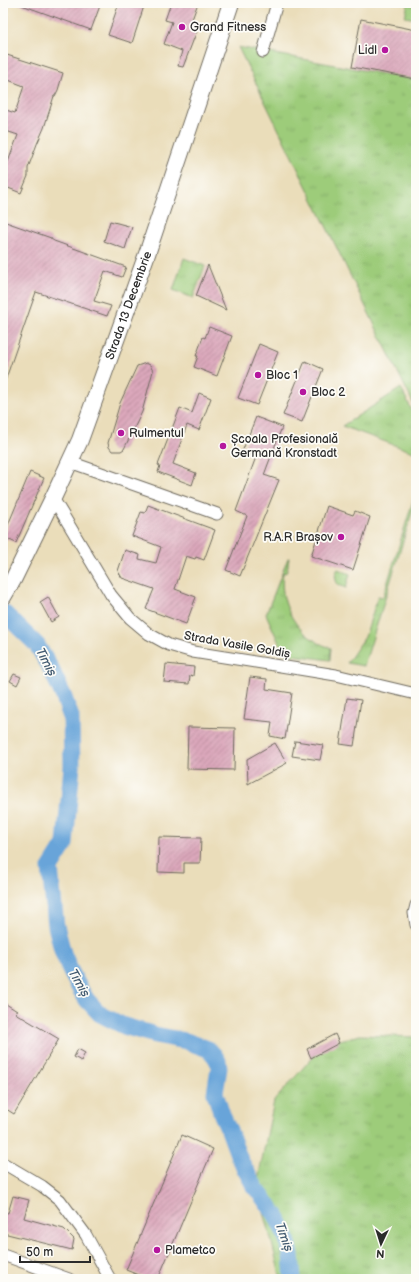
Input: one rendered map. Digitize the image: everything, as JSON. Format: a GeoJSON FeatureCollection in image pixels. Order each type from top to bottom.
{"type":"FeatureCollection","features":[{"type":"Feature","properties":{"kind":"main road","name":"Strada 13 Decembrie"},"geometry":{"type":"LineString","coordinates":[[3,597],[13,580],[70,462],[120,331],[231,3]]}},
{"type":"Feature","properties":{"kind":"street"},"geometry":{"type":"LineString","coordinates":[[263,52],[277,3]]}},
{"type":"Feature","properties":{"kind":"street"},"geometry":{"type":"LineString","coordinates":[[70,462],[217,514]]}},
{"type":"Feature","properties":{"kind":"street","name":"Strada Vasile Goldiș"},"geometry":{"type":"LineString","coordinates":[[53,498],[111,595],[130,618],[149,634],[169,645],[193,652],[336,675],[416,694]]}},
{"type":"Feature","properties":{"kind":"street"},"geometry":{"type":"LineString","coordinates":[[416,905],[414,913],[416,925]]}},
{"type":"Feature","properties":{"kind":"street"},"geometry":{"type":"LineString","coordinates":[[3,1163],[42,1186],[60,1200],[86,1236],[110,1279]]}},
{"type":"Feature","properties":{"kind":"street"},"geometry":{"type":"LineString","coordinates":[[3,1255],[69,1279]]}},
{"type":"Feature","properties":{"kind":"green space"},"geometry":{"type":"Polygon","coordinates":[[[408,3],[416,3],[416,19],[405,17],[408,3]]]}},
{"type":"Feature","properties":{"kind":"green space"},"geometry":{"type":"Polygon","coordinates":[[[238,47],[416,80],[416,409],[238,47]]]}},
{"type":"Feature","properties":{"kind":"green space"},"geometry":{"type":"Polygon","coordinates":[[[184,258],[205,266],[193,298],[173,290],[184,258]]]}},
{"type":"Feature","properties":{"kind":"green space"},"geometry":{"type":"Polygon","coordinates":[[[401,388],[416,419],[416,453],[342,426],[401,388]]]}},
{"type":"Feature","properties":{"kind":"green space"},"geometry":{"type":"Polygon","coordinates":[[[416,491],[416,500],[364,666],[347,663],[365,637],[378,596],[383,597],[416,491]]]}},
{"type":"Feature","properties":{"kind":"green space"},"geometry":{"type":"Polygon","coordinates":[[[288,558],[287,572],[283,573],[282,583],[285,602],[293,620],[306,634],[318,643],[331,648],[330,660],[284,654],[266,614],[288,558]]]}},
{"type":"Feature","properties":{"kind":"green space"},"geometry":{"type":"Polygon","coordinates":[[[338,569],[350,574],[346,588],[338,585],[337,583],[335,575],[338,569]]]}},
{"type":"Feature","properties":{"kind":"green space"},"geometry":{"type":"Polygon","coordinates":[[[360,1035],[416,1037],[416,1279],[281,1279],[257,1184],[274,1101],[324,1044],[360,1035]]]}},
{"type":"Feature","properties":{"kind":"building"},"geometry":{"type":"Polygon","coordinates":[[[19,3],[101,3],[91,30],[19,3]]]}},
{"type":"Feature","properties":{"kind":"building"},"geometry":{"type":"Polygon","coordinates":[[[119,3],[145,3],[132,43],[108,35],[119,3]]]}},
{"type":"Feature","properties":{"kind":"building","name":"Grand Fitness"},"geometry":{"type":"Polygon","coordinates":[[[171,3],[198,3],[190,25],[198,28],[183,67],[178,66],[182,51],[164,44],[172,22],[165,20],[171,3]]]}},
{"type":"Feature","properties":{"kind":"building","name":"Lidl"},"geometry":{"type":"Polygon","coordinates":[[[361,19],[416,30],[416,79],[352,67],[361,19]]]}},
{"type":"Feature","properties":{"kind":"building"},"geometry":{"type":"Polygon","coordinates":[[[7,55],[63,73],[28,168],[28,176],[21,193],[3,186],[3,160],[8,162],[18,135],[3,130],[3,109],[15,113],[24,86],[3,78],[3,66],[7,55]]]}},
{"type":"Feature","properties":{"kind":"building"},"geometry":{"type":"Polygon","coordinates":[[[3,221],[126,267],[122,277],[105,271],[94,301],[111,306],[107,316],[36,292],[4,384],[3,383],[3,221]]]}},
{"type":"Feature","properties":{"kind":"building"},"geometry":{"type":"Polygon","coordinates":[[[110,221],[132,227],[125,249],[104,241],[110,221]]]}},
{"type":"Feature","properties":{"kind":"building"},"geometry":{"type":"Polygon","coordinates":[[[208,265],[226,310],[196,296],[208,265]]]}},
{"type":"Feature","properties":{"kind":"building"},"geometry":{"type":"Polygon","coordinates":[[[209,327],[232,336],[217,376],[194,367],[198,356],[196,356],[203,337],[205,338],[209,327]]]}},
{"type":"Feature","properties":{"kind":"building","name":"Bloc 1"},"geometry":{"type":"Polygon","coordinates":[[[259,344],[278,352],[257,405],[238,398],[259,344]]]}},
{"type":"Feature","properties":{"kind":"building","name":"Bloc 2"},"geometry":{"type":"Polygon","coordinates":[[[305,361],[323,369],[302,422],[283,415],[305,361]]]}},
{"type":"Feature","properties":{"kind":"building"},"geometry":{"type":"Polygon","coordinates":[[[146,363],[150,365],[153,371],[142,412],[124,449],[121,451],[112,451],[108,443],[120,403],[137,366],[146,363]]]}},
{"type":"Feature","properties":{"kind":"building","name":"Școala Profesională Germană Kronstadt"},"geometry":{"type":"Polygon","coordinates":[[[199,393],[211,398],[199,430],[187,425],[173,464],[196,473],[192,485],[158,472],[160,466],[158,465],[180,408],[192,413],[199,393]]]}},
{"type":"Feature","properties":{"kind":"building"},"geometry":{"type":"Polygon","coordinates":[[[256,417],[282,427],[264,475],[279,480],[240,576],[226,570],[247,516],[236,511],[256,457],[242,452],[256,417]]]}},
{"type":"Feature","properties":{"kind":"building"},"geometry":{"type":"Polygon","coordinates":[[[30,472],[44,478],[16,543],[3,537],[30,472]]]}},
{"type":"Feature","properties":{"kind":"building"},"geometry":{"type":"Polygon","coordinates":[[[148,505],[215,530],[204,560],[186,556],[175,589],[196,597],[186,624],[146,609],[154,589],[122,578],[118,571],[125,550],[140,555],[139,559],[156,563],[161,547],[132,536],[141,512],[145,513],[148,505]]]}},
{"type":"Feature","properties":{"kind":"building","name":"R.A.R Brașov"},"geometry":{"type":"Polygon","coordinates":[[[327,506],[353,515],[355,511],[370,517],[353,570],[311,556],[327,506]]]}},
{"type":"Feature","properties":{"kind":"building"},"geometry":{"type":"Polygon","coordinates":[[[48,597],[59,617],[51,622],[40,602],[48,597]]]}},
{"type":"Feature","properties":{"kind":"building"},"geometry":{"type":"Polygon","coordinates":[[[166,664],[194,667],[193,676],[190,675],[189,684],[164,682],[166,664]]]}},
{"type":"Feature","properties":{"kind":"building"},"geometry":{"type":"Polygon","coordinates":[[[14,674],[21,677],[17,685],[10,681],[14,674]]]}},
{"type":"Feature","properties":{"kind":"building"},"geometry":{"type":"Polygon","coordinates":[[[250,677],[267,679],[266,689],[292,693],[285,739],[270,736],[272,722],[244,719],[250,677]]]}},
{"type":"Feature","properties":{"kind":"building"},"geometry":{"type":"Polygon","coordinates":[[[347,698],[361,700],[354,746],[340,744],[347,698]]]}},
{"type":"Feature","properties":{"kind":"building"},"geometry":{"type":"Polygon","coordinates":[[[188,727],[235,728],[234,770],[187,769],[188,727]]]}},
{"type":"Feature","properties":{"kind":"building"},"geometry":{"type":"Polygon","coordinates":[[[295,741],[323,745],[320,760],[292,756],[295,741]]]}},
{"type":"Feature","properties":{"kind":"building"},"geometry":{"type":"Polygon","coordinates":[[[275,743],[287,763],[248,784],[247,759],[275,743]]]}},
{"type":"Feature","properties":{"kind":"building"},"geometry":{"type":"Polygon","coordinates":[[[159,837],[201,838],[200,863],[184,863],[184,873],[158,872],[159,837]]]}},
{"type":"Feature","properties":{"kind":"building"},"geometry":{"type":"Polygon","coordinates":[[[6,1004],[17,1011],[15,1013],[59,1039],[14,1114],[3,1107],[3,1009],[6,1004]]]}},
{"type":"Feature","properties":{"kind":"building"},"geometry":{"type":"Polygon","coordinates":[[[335,1034],[339,1043],[311,1058],[307,1049],[335,1034]]]}},
{"type":"Feature","properties":{"kind":"building"},"geometry":{"type":"Polygon","coordinates":[[[78,1049],[85,1053],[81,1061],[74,1057],[78,1049]]]}},
{"type":"Feature","properties":{"kind":"building"},"geometry":{"type":"Polygon","coordinates":[[[182,1135],[213,1149],[158,1279],[148,1279],[126,1270],[182,1135]]]}},
{"type":"Feature","properties":{"kind":"building"},"geometry":{"type":"Polygon","coordinates":[[[13,1196],[29,1200],[24,1218],[64,1229],[74,1239],[72,1250],[3,1233],[3,1212],[8,1213],[13,1196]]]}},
{"type":"Feature","properties":{"kind":"waterway","name":"Timiș"},"geometry":{"type":"LineString","coordinates":[[3,612],[37,645],[51,669],[71,717],[72,766],[65,844],[50,868],[56,926],[63,953],[70,970],[87,1000],[100,1014],[124,1026],[155,1035],[186,1041],[208,1049],[214,1055],[218,1061],[219,1068],[215,1093],[222,1115],[240,1160],[255,1187],[276,1215],[286,1236],[291,1254],[293,1279]]}},
{"type":"Feature","properties":{"kind":"place","name":"Grand Fitness"},"geometry":{"type":"Point","coordinates":[182,27]}},
{"type":"Feature","properties":{"kind":"place","name":"Lidl"},"geometry":{"type":"Point","coordinates":[385,50]}},
{"type":"Feature","properties":{"kind":"place","name":"Bloc 1"},"geometry":{"type":"Point","coordinates":[258,375]}},
{"type":"Feature","properties":{"kind":"place","name":"Bloc 2"},"geometry":{"type":"Point","coordinates":[303,392]}},
{"type":"Feature","properties":{"kind":"place","name":"Rulmentul"},"geometry":{"type":"Point","coordinates":[121,433]}},
{"type":"Feature","properties":{"kind":"place","name":"Școala Profesională Germană Kronstadt"},"geometry":{"type":"Point","coordinates":[223,446]}},
{"type":"Feature","properties":{"kind":"place","name":"R.A.R Brașov"},"geometry":{"type":"Point","coordinates":[341,537]}},
{"type":"Feature","properties":{"kind":"place","name":"Plametco"},"geometry":{"type":"Point","coordinates":[157,1250]}}]}
